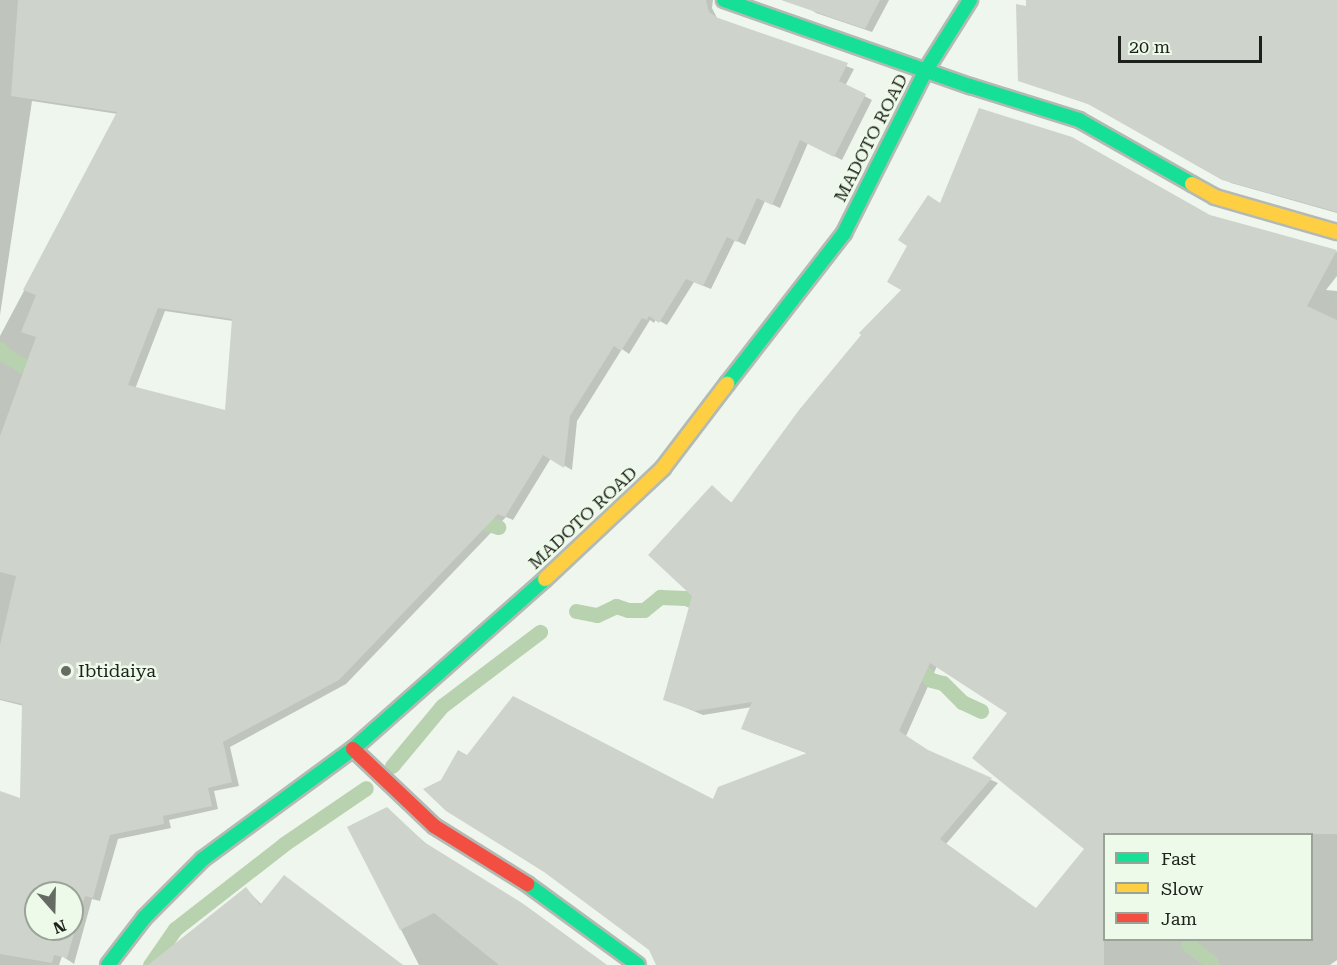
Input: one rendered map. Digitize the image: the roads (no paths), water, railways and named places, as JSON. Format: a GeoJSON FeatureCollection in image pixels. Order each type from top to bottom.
{"type":"FeatureCollection","features":[{"type":"Feature","properties":{"kind":"main road"},"geometry":{"type":"LineString","coordinates":[[724,0],[1079,120],[1215,197],[1337,232]]}},
{"type":"Feature","properties":{"kind":"main road","name":"MADOTO ROAD"},"geometry":{"type":"LineString","coordinates":[[108,965],[144,918],[203,860],[353,749],[532,591],[663,468],[844,233],[926,70],[970,0]]}},
{"type":"Feature","properties":{"kind":"main road"},"geometry":{"type":"LineString","coordinates":[[353,749],[434,826],[533,887],[638,965]]}},
{"type":"Feature","properties":{"kind":"waterway"},"geometry":{"type":"LineString","coordinates":[[0,349],[5,355],[42,377]]}},
{"type":"Feature","properties":{"kind":"waterway"},"geometry":{"type":"LineString","coordinates":[[469,517],[498,527]]}},
{"type":"Feature","properties":{"kind":"waterway"},"geometry":{"type":"LineString","coordinates":[[576,611],[597,615],[616,606],[628,610],[644,610],[660,597],[686,598],[709,608]]}},
{"type":"Feature","properties":{"kind":"waterway"},"geometry":{"type":"LineString","coordinates":[[392,766],[442,706],[540,632]]}},
{"type":"Feature","properties":{"kind":"waterway"},"geometry":{"type":"LineString","coordinates":[[913,662],[931,680],[943,683],[962,702],[981,711]]}},
{"type":"Feature","properties":{"kind":"waterway"},"geometry":{"type":"LineString","coordinates":[[150,965],[175,929],[284,844],[366,788]]}},
{"type":"Feature","properties":{"kind":"waterway"},"geometry":{"type":"LineString","coordinates":[[1188,944],[1211,962]]}},
{"type":"Feature","properties":{"kind":"place","name":"Ibtidaiya"},"geometry":{"type":"Point","coordinates":[66,671]}}]}
